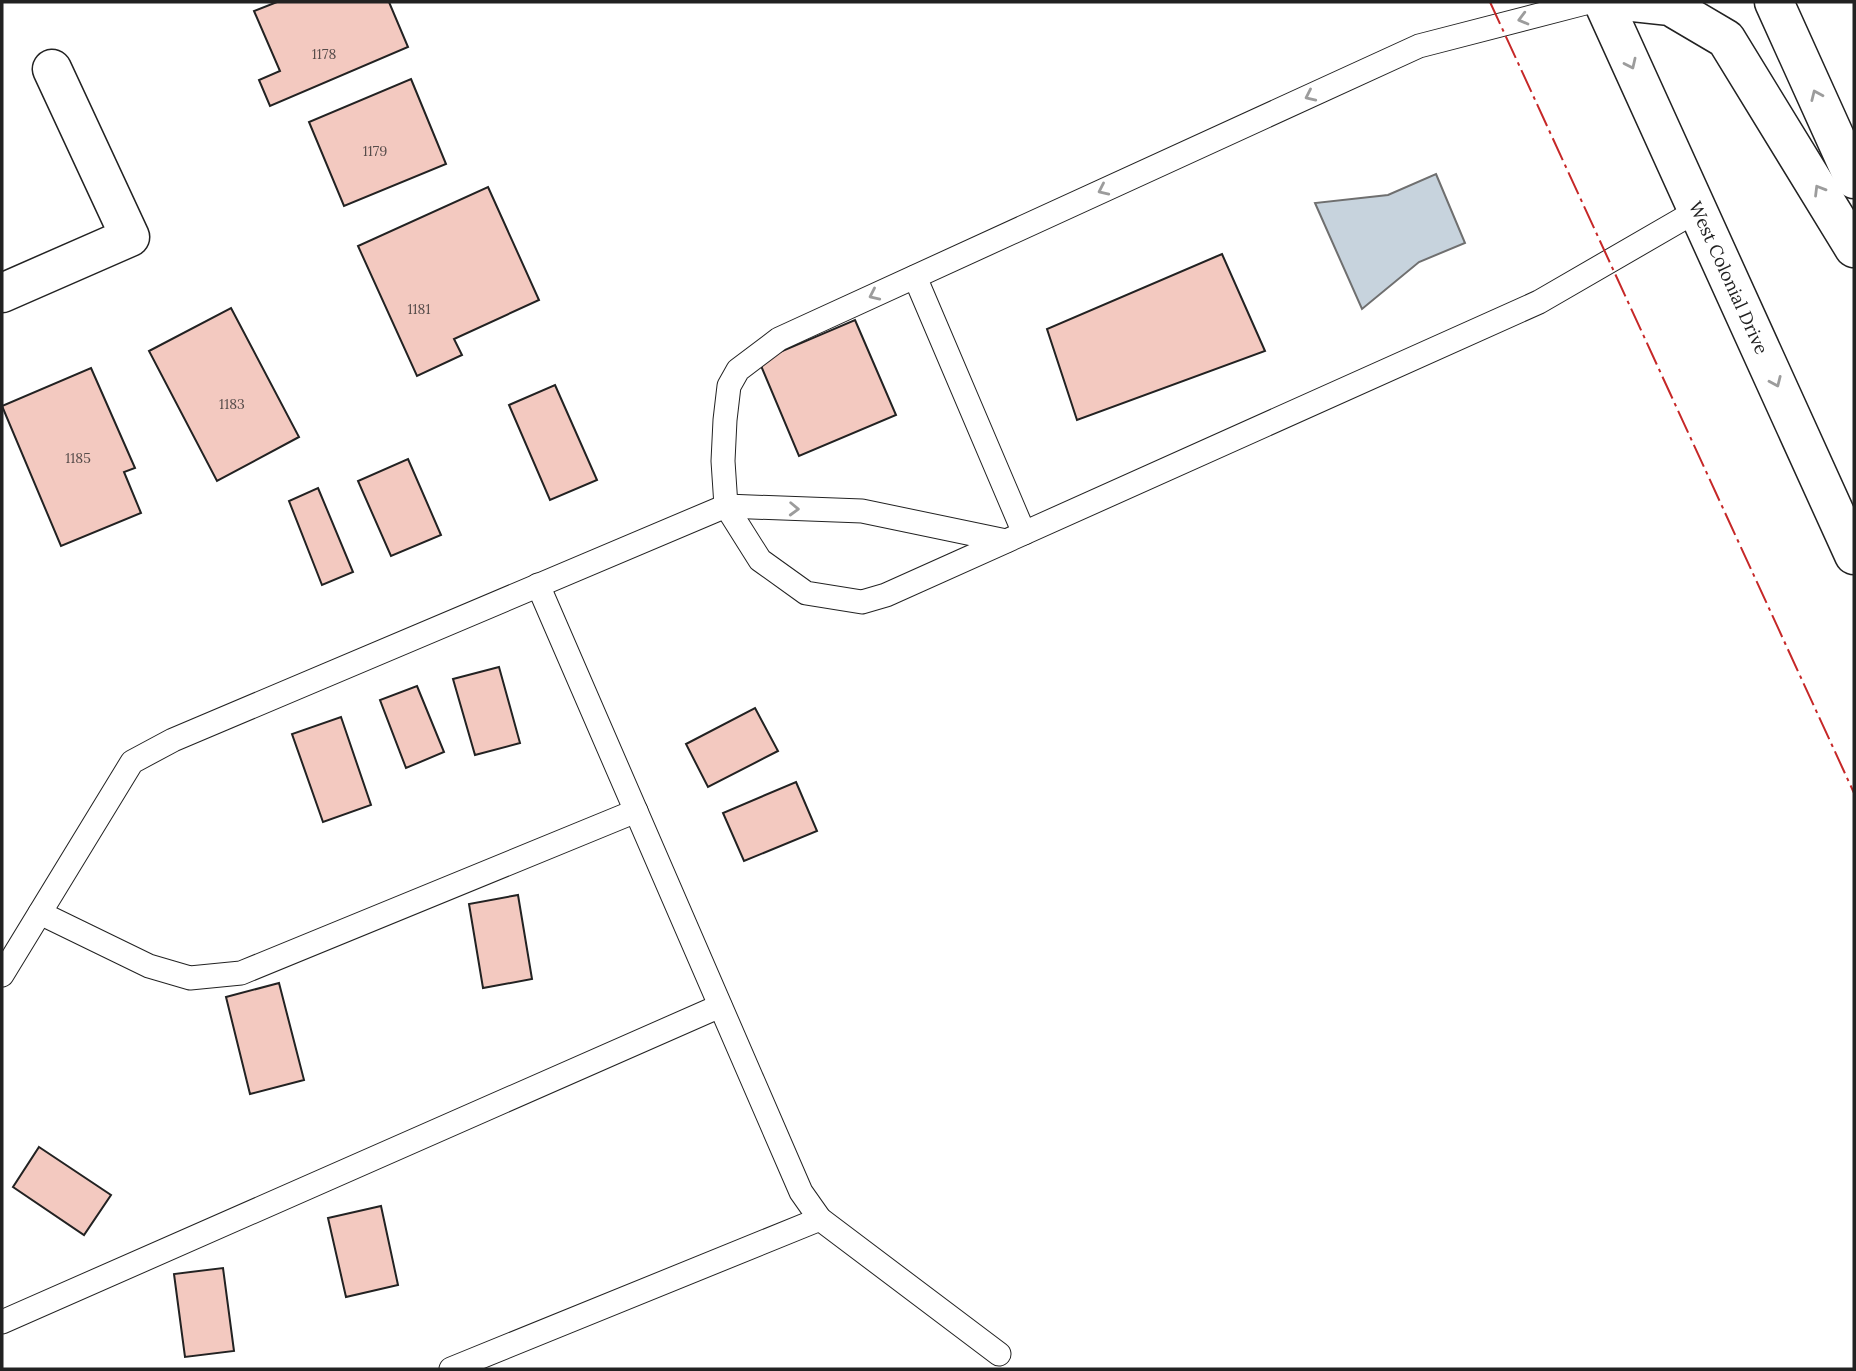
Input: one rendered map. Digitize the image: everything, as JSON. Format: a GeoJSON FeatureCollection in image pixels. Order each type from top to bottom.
{"type":"FeatureCollection","features":[{"type":"Feature","properties":{"kind":"main road","name":"West Colonial Drive"},"geometry":{"type":"LineString","coordinates":[[1603,2],[1854,555]]}},
{"type":"Feature","properties":{"kind":"main road"},"geometry":{"type":"LineString","coordinates":[[1633,2],[1670,6],[1726,39],[1854,248]]}},
{"type":"Feature","properties":{"kind":"main road"},"geometry":{"type":"LineString","coordinates":[[1774,2],[1854,179]]}},
{"type":"Feature","properties":{"kind":"main road"},"geometry":{"type":"LineString","coordinates":[[2,293],[130,237],[52,69]]}},
{"type":"Feature","properties":{"kind":"lane"},"geometry":{"type":"LineString","coordinates":[[1590,2],[1419,46],[779,339],[738,370],[729,386],[723,461],[726,506],[760,561],[806,593],[862,602],[886,595],[1539,302],[1698,210]]}},
{"type":"Feature","properties":{"kind":"lane"},"geometry":{"type":"LineString","coordinates":[[915,276],[1015,537]]}},
{"type":"Feature","properties":{"kind":"lane"},"geometry":{"type":"LineString","coordinates":[[2,975],[132,762],[173,740],[726,506],[862,511],[1015,537]]}},
{"type":"Feature","properties":{"kind":"lane"},"geometry":{"type":"LineString","coordinates":[[538,585],[801,1192],[820,1219],[999,1354]]}},
{"type":"Feature","properties":{"kind":"lane"},"geometry":{"type":"LineString","coordinates":[[40,913],[149,966],[190,978],[241,974],[636,811]]}},
{"type":"Feature","properties":{"kind":"lane"},"geometry":{"type":"LineString","coordinates":[[2,1322],[720,1006]]}},
{"type":"Feature","properties":{"kind":"lane"},"geometry":{"type":"LineString","coordinates":[[451,1369],[820,1219]]}},
{"type":"Feature","properties":{"kind":"shaded area"},"geometry":{"type":"Polygon","coordinates":[[[1436,174],[1465,243],[1419,262],[1362,309],[1315,203],[1388,195],[1436,174]]]}},
{"type":"Feature","properties":{"kind":"building"},"geometry":{"type":"Polygon","coordinates":[[[277,2],[389,2],[408,47],[270,106],[259,80],[280,71],[254,11],[277,2]]]}},
{"type":"Feature","properties":{"kind":"building"},"geometry":{"type":"Polygon","coordinates":[[[411,79],[446,164],[344,206],[309,122],[411,79]]]}},
{"type":"Feature","properties":{"kind":"building"},"geometry":{"type":"Polygon","coordinates":[[[488,187],[539,300],[454,339],[462,355],[417,376],[358,246],[488,187]]]}},
{"type":"Feature","properties":{"kind":"building"},"geometry":{"type":"Polygon","coordinates":[[[1222,254],[1265,351],[1077,420],[1047,329],[1222,254]]]}},
{"type":"Feature","properties":{"kind":"building"},"geometry":{"type":"Polygon","coordinates":[[[231,308],[299,437],[217,481],[149,351],[231,308]]]}},
{"type":"Feature","properties":{"kind":"building"},"geometry":{"type":"Polygon","coordinates":[[[855,320],[896,415],[799,456],[759,361],[855,320]]]}},
{"type":"Feature","properties":{"kind":"building"},"geometry":{"type":"Polygon","coordinates":[[[91,368],[135,468],[124,472],[141,513],[61,546],[2,406],[91,368]]]}},
{"type":"Feature","properties":{"kind":"building"},"geometry":{"type":"Polygon","coordinates":[[[555,385],[597,480],[550,500],[509,405],[555,385]]]}},
{"type":"Feature","properties":{"kind":"building"},"geometry":{"type":"Polygon","coordinates":[[[408,459],[441,535],[391,556],[358,481],[408,459]]]}},
{"type":"Feature","properties":{"kind":"building"},"geometry":{"type":"Polygon","coordinates":[[[318,488],[353,572],[322,585],[289,501],[318,488]]]}},
{"type":"Feature","properties":{"kind":"building"},"geometry":{"type":"Polygon","coordinates":[[[499,667],[520,743],[475,755],[453,679],[499,667]]]}},
{"type":"Feature","properties":{"kind":"building"},"geometry":{"type":"Polygon","coordinates":[[[417,686],[444,752],[406,768],[380,700],[417,686]]]}},
{"type":"Feature","properties":{"kind":"building"},"geometry":{"type":"Polygon","coordinates":[[[755,708],[778,751],[708,787],[686,744],[755,708]]]}},
{"type":"Feature","properties":{"kind":"building"},"geometry":{"type":"Polygon","coordinates":[[[341,717],[371,805],[323,822],[292,734],[341,717]]]}},
{"type":"Feature","properties":{"kind":"building"},"geometry":{"type":"Polygon","coordinates":[[[796,782],[817,831],[744,861],[723,813],[796,782]]]}},
{"type":"Feature","properties":{"kind":"building"},"geometry":{"type":"Polygon","coordinates":[[[518,895],[532,979],[483,988],[469,904],[518,895]]]}},
{"type":"Feature","properties":{"kind":"building"},"geometry":{"type":"Polygon","coordinates":[[[279,983],[304,1080],[250,1094],[226,997],[279,983]]]}},
{"type":"Feature","properties":{"kind":"building"},"geometry":{"type":"Polygon","coordinates":[[[39,1147],[111,1195],[84,1235],[13,1187],[39,1147]]]}},
{"type":"Feature","properties":{"kind":"building"},"geometry":{"type":"Polygon","coordinates":[[[381,1206],[398,1285],[346,1297],[328,1218],[381,1206]]]}},
{"type":"Feature","properties":{"kind":"building"},"geometry":{"type":"Polygon","coordinates":[[[223,1268],[234,1351],[185,1357],[174,1274],[223,1268]]]}},
{"type":"Feature","properties":{"kind":"power"},"geometry":{"type":"LineString","coordinates":[[1490,2],[1854,793]]}}]}
